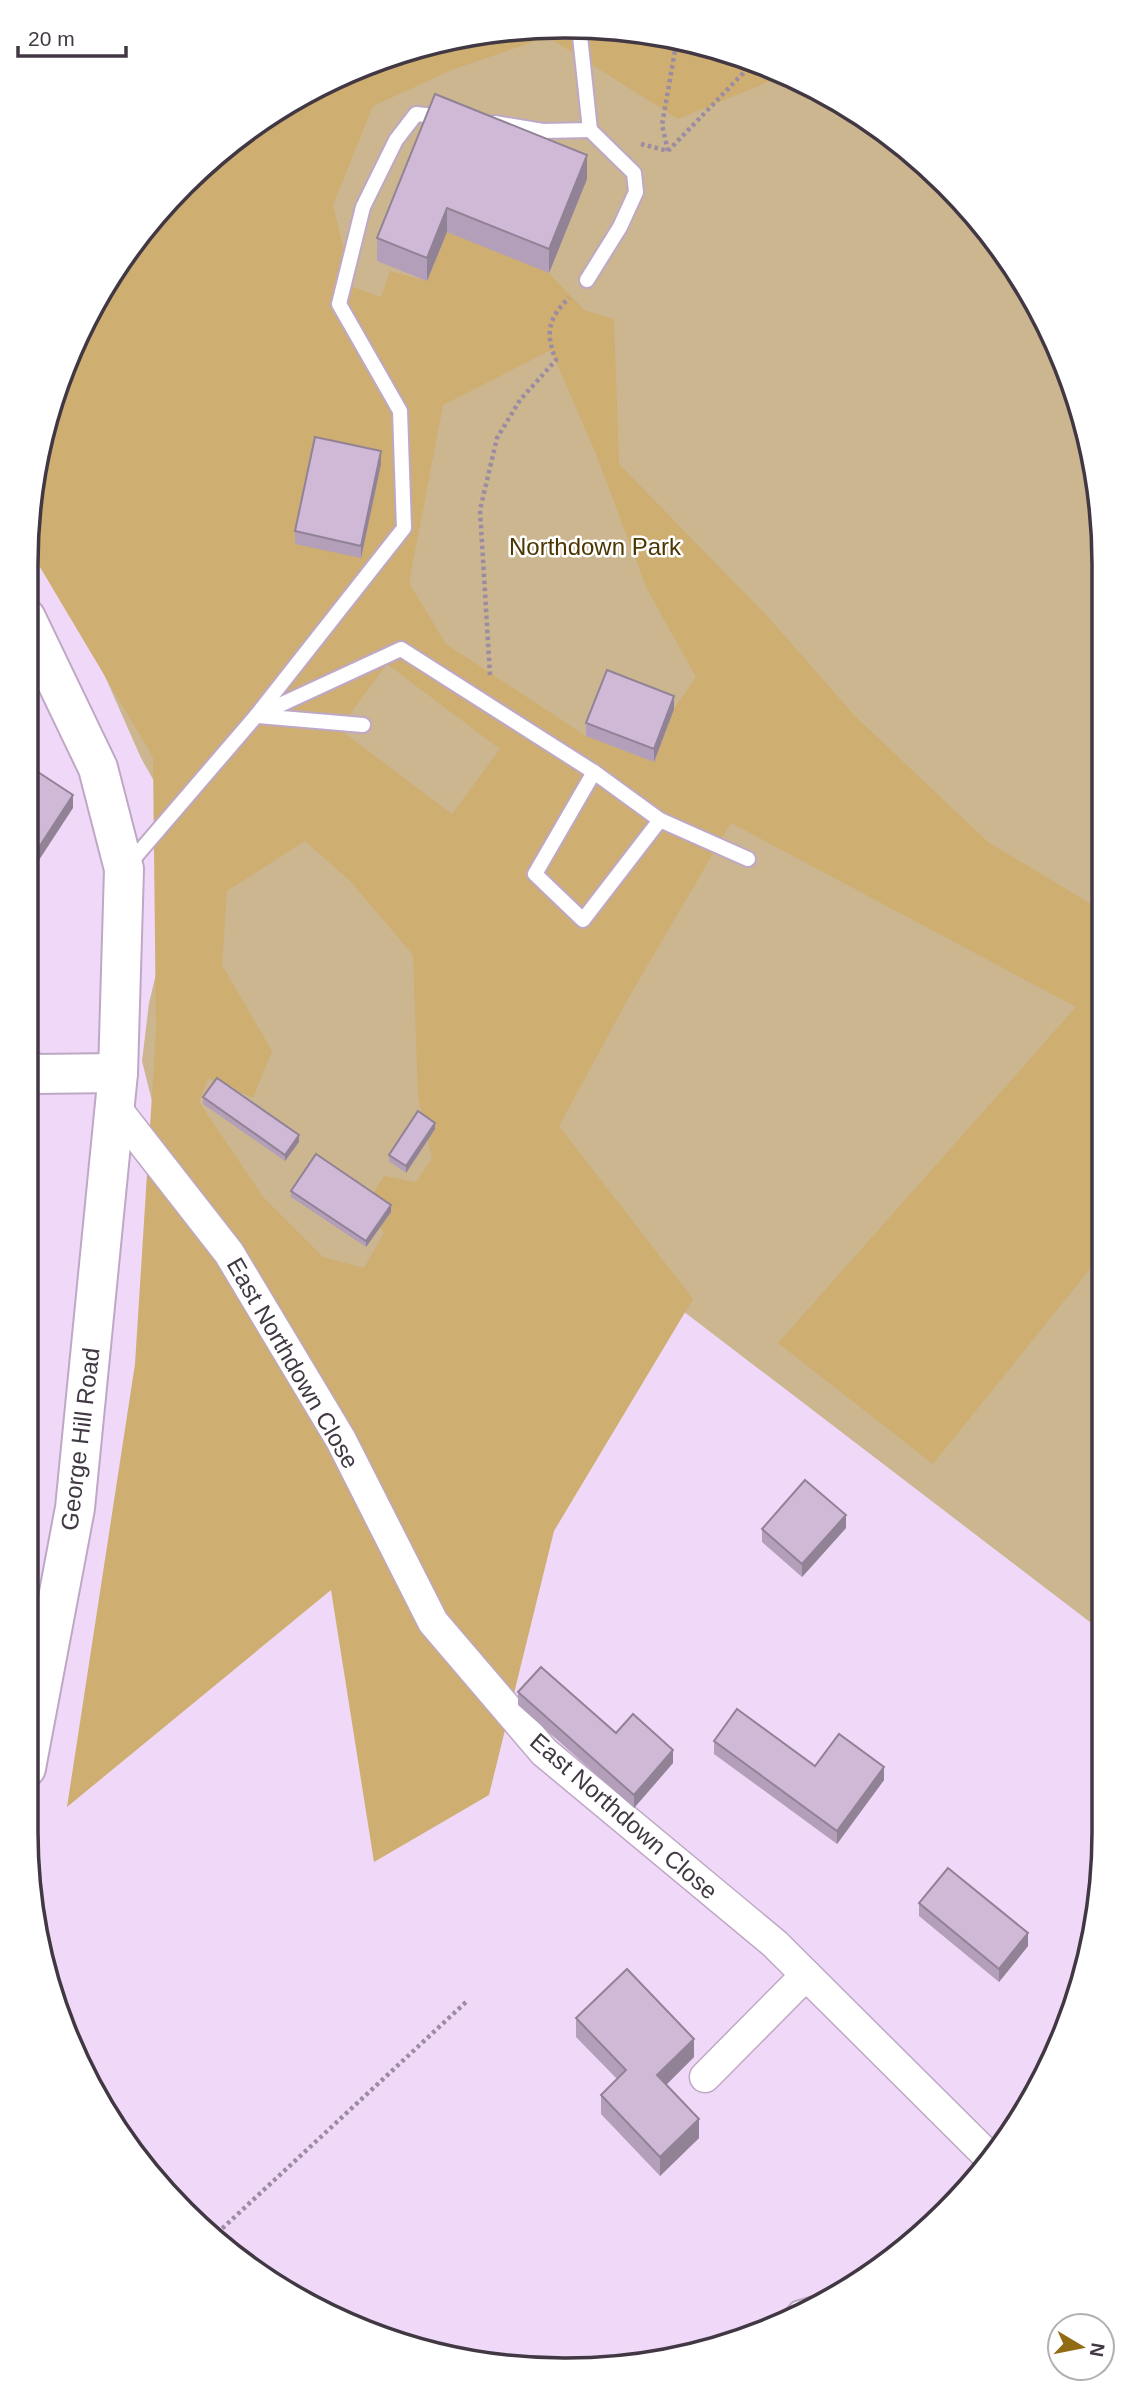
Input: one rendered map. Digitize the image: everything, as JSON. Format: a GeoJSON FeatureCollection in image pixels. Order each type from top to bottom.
{"type":"FeatureCollection","features":[{"type":"Feature","properties":{"kind":"main road","name":"George Hill Road"},"geometry":{"type":"LineString","coordinates":[[38,643],[98,768],[124,869],[117,1090],[75,1507],[38,1704]]}},
{"type":"Feature","properties":{"kind":"main road"},"geometry":{"type":"LineString","coordinates":[[38,1078],[117,1090]]}},
{"type":"Feature","properties":{"kind":"street","name":"East Northdown Close"},"geometry":{"type":"LineString","coordinates":[[117,1090],[229,1253],[341,1440],[433,1622],[544,1752],[775,1944],[983,2151]]}},
{"type":"Feature","properties":{"kind":"street"},"geometry":{"type":"LineString","coordinates":[[705,2077],[806,1975]]}},
{"type":"Feature","properties":{"kind":"lane"},"geometry":{"type":"LineString","coordinates":[[580,39],[590,130],[634,173],[636,192],[620,227],[587,281]]}},
{"type":"Feature","properties":{"kind":"lane"},"geometry":{"type":"LineString","coordinates":[[124,869],[257,716],[404,528],[400,411],[339,304],[363,207],[396,140],[416,114],[457,119]]}},
{"type":"Feature","properties":{"kind":"lane"},"geometry":{"type":"LineString","coordinates":[[485,122],[544,131],[590,130]]}},
{"type":"Feature","properties":{"kind":"lane"},"geometry":{"type":"LineString","coordinates":[[257,716],[401,649],[594,772],[660,820],[748,859]]}},
{"type":"Feature","properties":{"kind":"lane"},"geometry":{"type":"LineString","coordinates":[[257,716],[363,725]]}},
{"type":"Feature","properties":{"kind":"lane"},"geometry":{"type":"LineString","coordinates":[[594,772],[535,874],[583,920],[660,820]]}},
{"type":"Feature","properties":{"kind":"path"},"geometry":{"type":"LineString","coordinates":[[675,50],[662,125],[668,151],[746,71]]}},
{"type":"Feature","properties":{"kind":"path"},"geometry":{"type":"LineString","coordinates":[[491,708],[480,510],[497,438],[520,400],[555,360],[547,341],[556,310],[587,281]]}},
{"type":"Feature","properties":{"kind":"path"},"geometry":{"type":"LineString","coordinates":[[221,2230],[466,2002]]}},
{"type":"Feature","properties":{"kind":"green space","name":"Northdown Park"},"geometry":{"type":"Polygon","coordinates":[[[565,38],[634,43],[701,56],[734,66],[828,109],[886,147],[912,169],[983,244],[1021,302],[1064,396],[1074,429],[1087,496],[1092,565],[1092,1624],[475,1152],[313,1366],[157,1121],[142,1061],[149,1003],[188,841],[141,758],[40,529],[43,496],[56,429],[66,396],[109,302],[147,244],[169,218],[244,147],[272,127],[332,93],[396,66],[429,56],[496,43],[565,38]]]}},
{"type":"Feature","properties":{"kind":"shaded area"},"geometry":{"type":"Polygon","coordinates":[[[541,39],[454,69],[373,106],[333,205],[353,287],[381,297],[390,271],[427,281],[447,232],[549,273],[584,310],[614,319],[619,464],[768,617],[855,716],[988,842],[1092,905],[1092,1266],[933,1464],[778,1343],[1076,1007],[731,823],[629,997],[559,1126],[693,1299],[554,1531],[489,1795],[374,1862],[331,1590],[67,1807],[135,1364],[156,1032],[153,757],[38,564],[43,496],[56,429],[79,364],[109,302],[147,244],[169,218],[218,169],[272,127],[332,93],[396,66],[462,49],[541,39]],[[551,350],[443,405],[409,583],[446,644],[586,736],[654,762],[674,709],[696,677],[646,587],[596,454],[551,350]],[[387,664],[339,729],[452,814],[500,749],[387,664]],[[305,841],[227,891],[222,965],[272,1051],[253,1098],[208,1078],[199,1102],[264,1198],[323,1257],[364,1268],[384,1233],[366,1204],[384,1176],[416,1182],[432,1158],[418,1097],[413,955],[351,882],[305,841]]]}},
{"type":"Feature","properties":{"kind":"shaded area"},"geometry":{"type":"Polygon","coordinates":[[[551,39],[634,43],[668,49],[734,66],[770,81],[678,119],[551,39]]]}},
{"type":"Feature","properties":{"kind":"building"},"geometry":{"type":"Polygon","coordinates":[[[435,94],[587,155],[549,249],[447,208],[427,258],[377,238],[435,94]]]}},
{"type":"Feature","properties":{"kind":"building"},"geometry":{"type":"Polygon","coordinates":[[[315,437],[381,451],[361,546],[295,531],[315,437]]]}},
{"type":"Feature","properties":{"kind":"building"},"geometry":{"type":"Polygon","coordinates":[[[607,670],[674,696],[654,749],[586,723],[607,670]]]}},
{"type":"Feature","properties":{"kind":"building"},"geometry":{"type":"Polygon","coordinates":[[[38,772],[73,795],[38,849],[38,772]]]}},
{"type":"Feature","properties":{"kind":"building"},"geometry":{"type":"Polygon","coordinates":[[[217,1078],[299,1135],[285,1155],[203,1097],[217,1078]]]}},
{"type":"Feature","properties":{"kind":"building"},"geometry":{"type":"Polygon","coordinates":[[[418,1111],[435,1123],[406,1166],[389,1155],[418,1111]]]}},
{"type":"Feature","properties":{"kind":"building"},"geometry":{"type":"Polygon","coordinates":[[[316,1154],[391,1205],[366,1241],[291,1191],[316,1154]]]}},
{"type":"Feature","properties":{"kind":"building"},"geometry":{"type":"Polygon","coordinates":[[[805,1480],[846,1515],[802,1564],[762,1529],[805,1480]]]}},
{"type":"Feature","properties":{"kind":"building"},"geometry":{"type":"Polygon","coordinates":[[[541,1667],[616,1733],[633,1714],[673,1750],[634,1795],[518,1692],[541,1667]]]}},
{"type":"Feature","properties":{"kind":"building"},"geometry":{"type":"Polygon","coordinates":[[[737,1709],[815,1766],[839,1734],[884,1767],[837,1831],[714,1741],[737,1709]]]}},
{"type":"Feature","properties":{"kind":"building"},"geometry":{"type":"Polygon","coordinates":[[[948,1868],[1028,1933],[999,1969],[919,1903],[948,1868]]]}},
{"type":"Feature","properties":{"kind":"building"},"geometry":{"type":"Polygon","coordinates":[[[627,1969],[694,2039],[657,2075],[699,2119],[660,2157],[601,2095],[626,2070],[576,2018],[627,1969]]]}}]}
